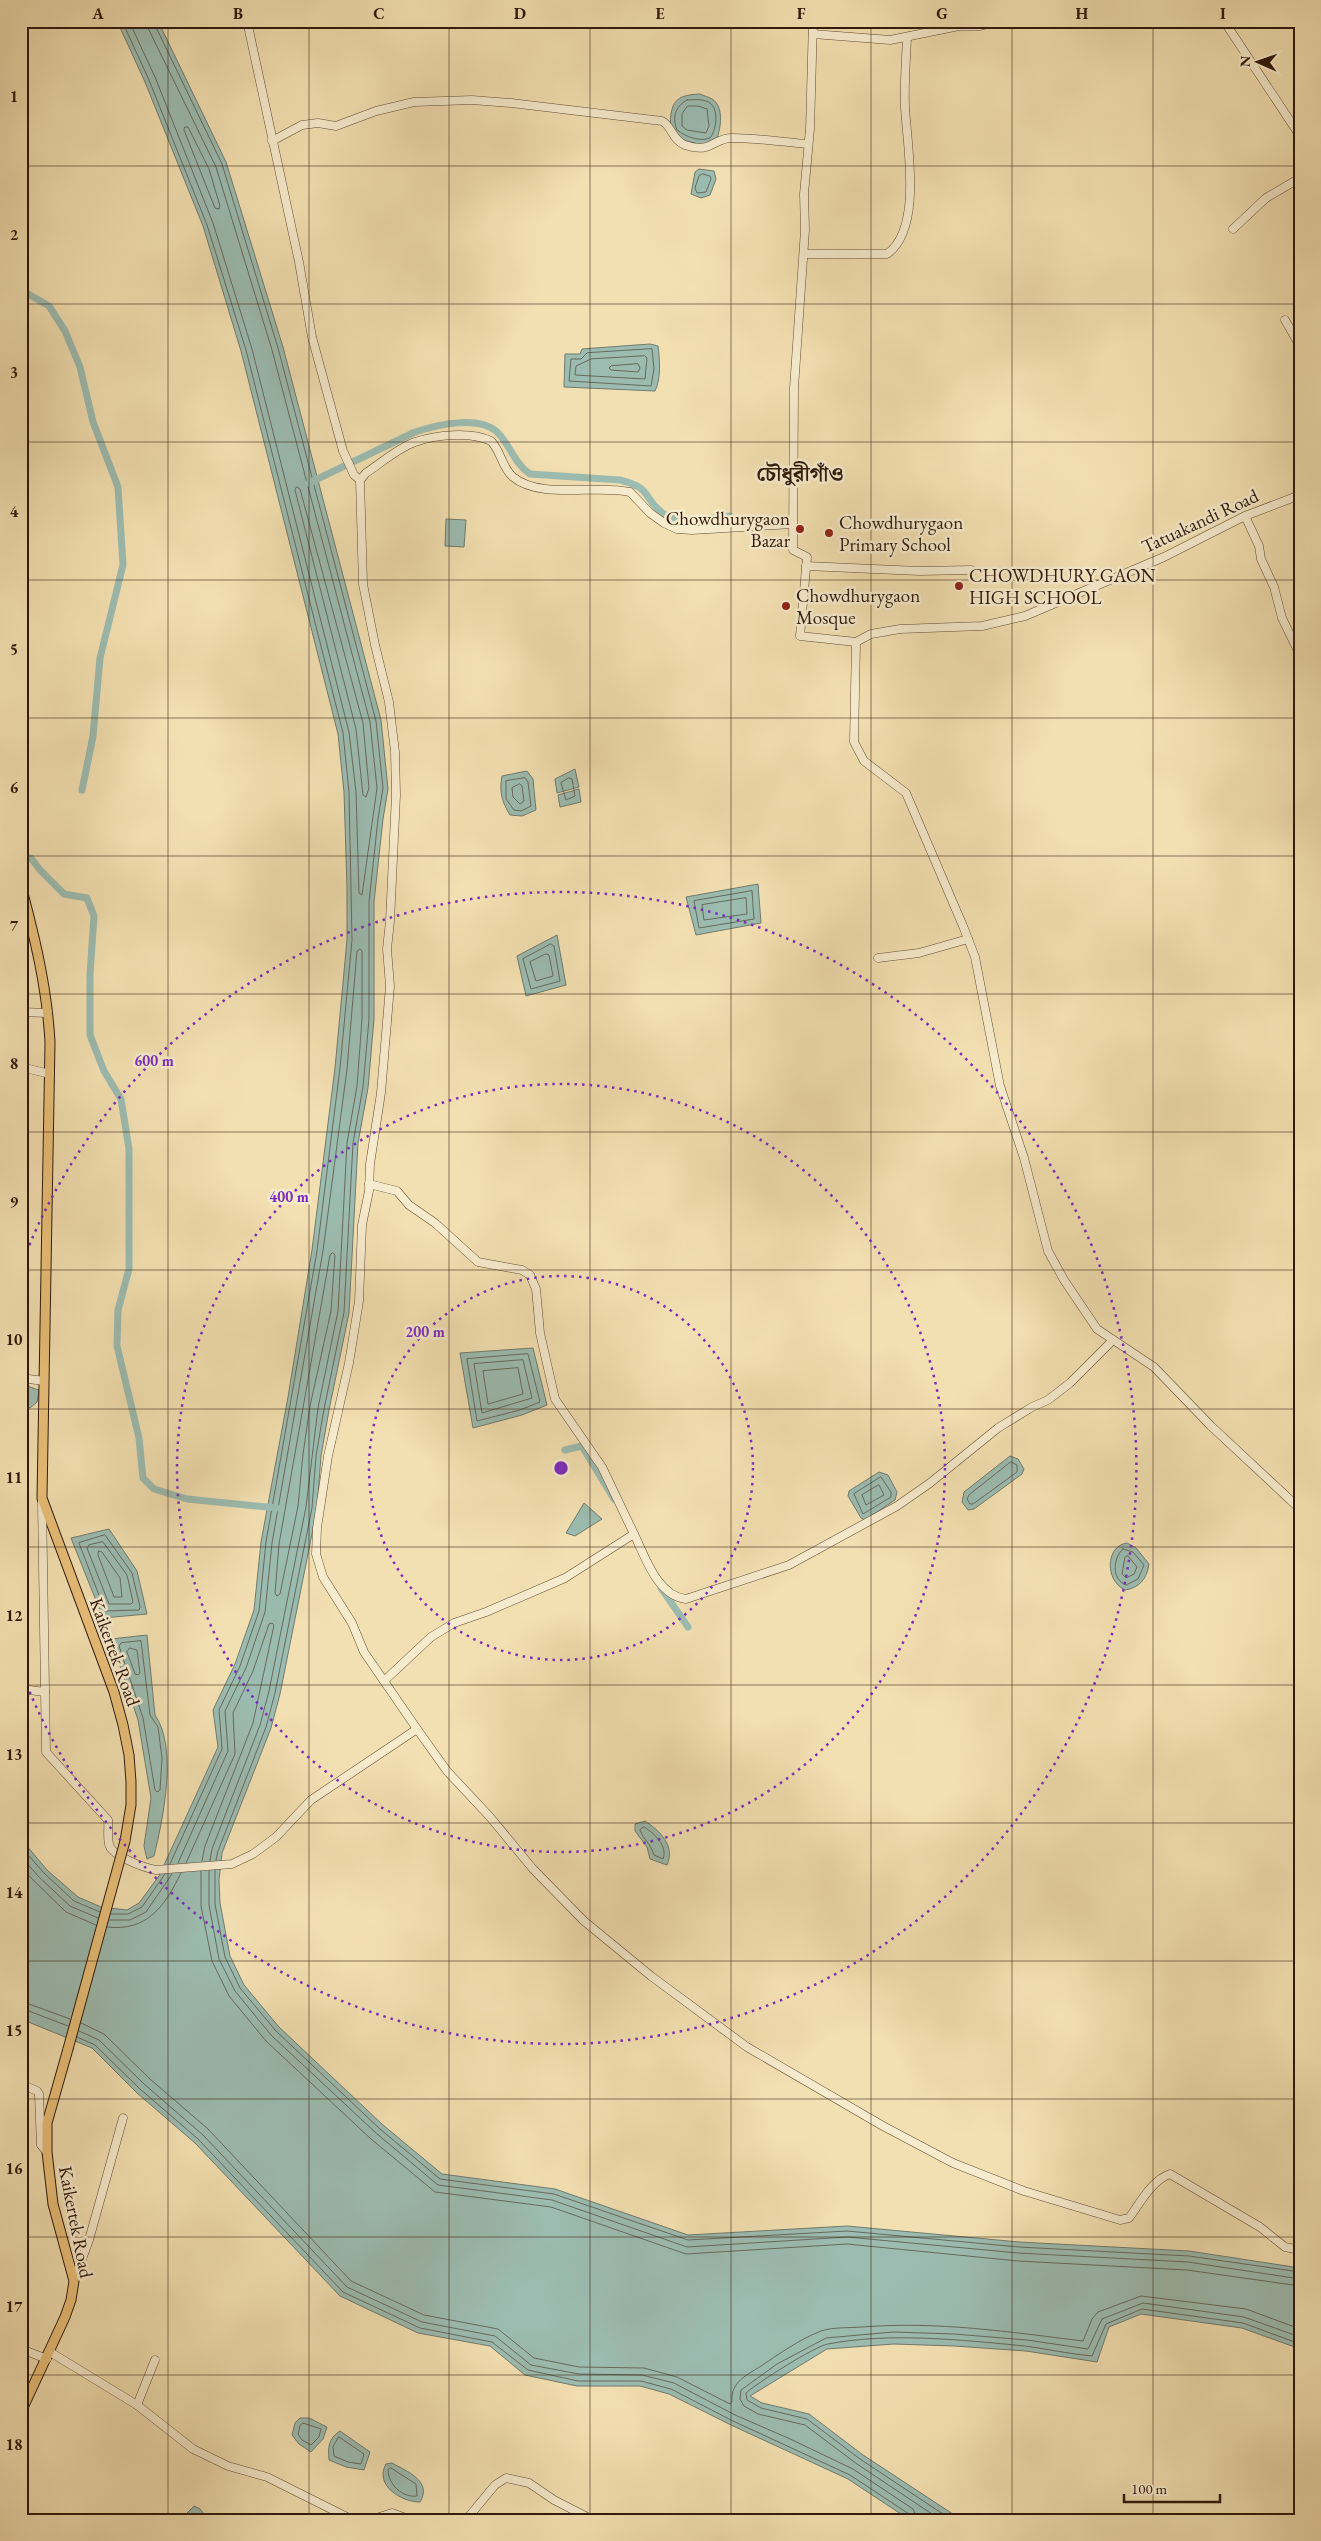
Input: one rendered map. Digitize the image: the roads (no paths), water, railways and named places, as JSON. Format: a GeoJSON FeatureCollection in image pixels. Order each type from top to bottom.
{"type":"FeatureCollection","features":[{"type":"Feature","properties":{"kind":"main road","name":"Kaikertek Road"},"geometry":{"type":"LineString","coordinates":[[21,886],[41,958],[48,1013],[50,1074],[42,1498],[114,1692],[129,1755],[131,1790],[131,1805],[125,1841],[47,2123],[47,2152],[53,2204],[74,2281],[71,2300],[49,2356],[21,2412]]}},
{"type":"Feature","properties":{"kind":"street"},"geometry":{"type":"LineString","coordinates":[[247,21],[312,338],[343,451],[357,477],[363,584],[389,702],[397,782],[387,949],[390,986],[381,1093],[362,1225],[359,1301],[349,1363],[328,1456],[317,1528],[316,1554],[324,1577],[352,1623],[364,1652],[417,1729],[448,1771],[490,1817],[533,1869],[584,1921],[651,1976],[747,2047],[883,2126],[953,2163],[1024,2190],[1120,2220],[1129,2218],[1155,2184],[1162,2177],[1170,2174],[1260,2227],[1285,2247],[1300,2250]]}},
{"type":"Feature","properties":{"kind":"street"},"geometry":{"type":"LineString","coordinates":[[813,21],[804,194],[804,254],[794,388],[793,550],[794,553],[807,555],[800,636],[856,642],[854,742],[864,760],[906,793],[951,894],[975,957],[1000,1086],[1024,1158],[1048,1251],[1064,1280],[1093,1325],[1154,1367],[1211,1426],[1300,1508]]}},
{"type":"Feature","properties":{"kind":"street"},"geometry":{"type":"LineString","coordinates":[[813,34],[890,40],[959,26],[973,27],[1000,21]]}},
{"type":"Feature","properties":{"kind":"street"},"geometry":{"type":"LineString","coordinates":[[1224,21],[1300,136]]}},
{"type":"Feature","properties":{"kind":"street"},"geometry":{"type":"LineString","coordinates":[[804,254],[887,254],[894,249],[900,239],[906,222],[910,192],[905,106],[907,38]]}},
{"type":"Feature","properties":{"kind":"street"},"geometry":{"type":"LineString","coordinates":[[272,141],[302,125],[318,123],[336,126],[376,111],[414,102],[462,100],[521,104],[662,121],[667,124],[671,133],[679,142],[706,148],[729,138],[808,144]]}},
{"type":"Feature","properties":{"kind":"street"},"geometry":{"type":"LineString","coordinates":[[1233,228],[1266,198],[1300,178]]}},
{"type":"Feature","properties":{"kind":"street"},"geometry":{"type":"LineString","coordinates":[[1285,320],[1300,346]]}},
{"type":"Feature","properties":{"kind":"street"},"geometry":{"type":"LineString","coordinates":[[357,477],[414,443],[440,437],[470,435],[490,441],[513,476],[524,483],[544,489],[586,488],[630,492],[650,513],[677,529],[692,530],[793,524]]}},
{"type":"Feature","properties":{"kind":"street","name":"Tatuakandi Road"},"geometry":{"type":"LineString","coordinates":[[856,642],[871,634],[900,629],[982,626],[1025,616],[1164,557],[1245,516],[1300,495]]}},
{"type":"Feature","properties":{"kind":"street"},"geometry":{"type":"LineString","coordinates":[[1245,516],[1259,546],[1261,560],[1274,587],[1282,618],[1300,655]]}},
{"type":"Feature","properties":{"kind":"street"},"geometry":{"type":"LineString","coordinates":[[806,566],[919,571],[971,570]]}},
{"type":"Feature","properties":{"kind":"street"},"geometry":{"type":"LineString","coordinates":[[878,958],[919,953],[968,939]]}},
{"type":"Feature","properties":{"kind":"street"},"geometry":{"type":"LineString","coordinates":[[21,1012],[48,1013]]}},
{"type":"Feature","properties":{"kind":"street"},"geometry":{"type":"LineString","coordinates":[[21,1067],[50,1074]]}},
{"type":"Feature","properties":{"kind":"street"},"geometry":{"type":"LineString","coordinates":[[369,1184],[397,1191],[410,1205],[435,1223],[478,1262],[522,1270],[530,1275],[536,1289],[540,1333],[554,1399],[602,1467],[633,1534],[664,1588],[679,1598],[686,1599],[789,1565],[897,1506],[930,1483],[998,1428],[1032,1407],[1048,1400],[1070,1383],[1113,1340]]}},
{"type":"Feature","properties":{"kind":"street"},"geometry":{"type":"LineString","coordinates":[[21,1378],[44,1381]]}},
{"type":"Feature","properties":{"kind":"street"},"geometry":{"type":"LineString","coordinates":[[42,1498],[45,1747],[48,1756],[73,1779],[108,1820],[108,1844],[111,1850],[143,1868],[156,1870],[232,1864],[253,1854],[276,1837],[311,1800],[417,1729]]}},
{"type":"Feature","properties":{"kind":"street"},"geometry":{"type":"LineString","coordinates":[[384,1681],[439,1632],[454,1623],[486,1612],[566,1578],[633,1534]]}},
{"type":"Feature","properties":{"kind":"street"},"geometry":{"type":"LineString","coordinates":[[21,1689],[45,1692]]}},
{"type":"Feature","properties":{"kind":"street"},"geometry":{"type":"LineString","coordinates":[[21,2084],[37,2091],[39,2094],[41,2145],[47,2152]]}},
{"type":"Feature","properties":{"kind":"street"},"geometry":{"type":"LineString","coordinates":[[74,2281],[92,2231],[123,2118]]}},
{"type":"Feature","properties":{"kind":"street"},"geometry":{"type":"LineString","coordinates":[[21,2349],[49,2356],[137,2405],[193,2449],[228,2466],[267,2477],[353,2520]]}},
{"type":"Feature","properties":{"kind":"street"},"geometry":{"type":"LineString","coordinates":[[137,2405],[155,2360]]}},
{"type":"Feature","properties":{"kind":"street"},"geometry":{"type":"LineString","coordinates":[[466,2520],[495,2485],[506,2478],[529,2482],[554,2500],[594,2520]]}},
{"type":"Feature","properties":{"kind":"street"},"geometry":{"type":"LineString","coordinates":[[370,2520],[392,2513],[411,2520]]}},
{"type":"Feature","properties":{"kind":"water"},"geometry":{"type":"Polygon","coordinates":[[[117,21],[158,21],[226,162],[283,347],[381,720],[388,789],[374,902],[374,1019],[368,1088],[358,1143],[349,1313],[321,1456],[317,1509],[280,1694],[271,1728],[222,1853],[219,1880],[220,1903],[230,1956],[244,1985],[279,2027],[383,2125],[442,2174],[555,2189],[688,2235],[847,2226],[1019,2242],[1189,2251],[1300,2268],[1300,2349],[1242,2328],[1141,2314],[1109,2327],[1097,2362],[1026,2351],[954,2346],[894,2344],[827,2349],[750,2396],[762,2403],[809,2414],[863,2455],[962,2520],[910,2520],[848,2479],[669,2394],[640,2386],[577,2386],[525,2375],[490,2346],[418,2333],[340,2296],[195,2143],[137,2093],[92,2048],[21,2019],[21,1839],[47,1870],[78,1897],[101,1907],[127,1910],[139,1903],[159,1876],[218,1747],[213,1710],[235,1664],[254,1610],[261,1542],[288,1397],[312,1250],[335,1068],[347,940],[344,792],[338,734],[241,351],[203,226],[145,82],[117,21]]]}},
{"type":"Feature","properties":{"kind":"water"},"geometry":{"type":"Polygon","coordinates":[[[700,94],[716,102],[721,117],[717,138],[703,145],[682,140],[670,126],[673,106],[676,101],[685,96],[700,94]]]}},
{"type":"Feature","properties":{"kind":"water"},"geometry":{"type":"Polygon","coordinates":[[[699,169],[714,171],[716,179],[710,195],[701,198],[691,194],[695,172],[699,169]]]}},
{"type":"Feature","properties":{"kind":"water"},"geometry":{"type":"Polygon","coordinates":[[[650,344],[658,346],[659,351],[659,375],[655,391],[564,387],[565,354],[580,354],[582,349],[650,344]]]}},
{"type":"Feature","properties":{"kind":"water"},"geometry":{"type":"Polygon","coordinates":[[[446,519],[466,520],[464,547],[445,546],[446,519]]]}},
{"type":"Feature","properties":{"kind":"water"},"geometry":{"type":"Polygon","coordinates":[[[575,769],[579,787],[557,793],[555,779],[575,769]]]}},
{"type":"Feature","properties":{"kind":"water"},"geometry":{"type":"Polygon","coordinates":[[[527,771],[533,779],[536,810],[522,816],[510,815],[502,797],[502,776],[527,771]]]}},
{"type":"Feature","properties":{"kind":"water"},"geometry":{"type":"Polygon","coordinates":[[[579,789],[581,802],[560,807],[558,795],[579,789]]]}},
{"type":"Feature","properties":{"kind":"water"},"geometry":{"type":"Polygon","coordinates":[[[758,884],[761,923],[696,935],[686,897],[758,884]]]}},
{"type":"Feature","properties":{"kind":"water"},"geometry":{"type":"Polygon","coordinates":[[[557,935],[566,985],[526,996],[517,956],[557,935]]]}},
{"type":"Feature","properties":{"kind":"water"},"geometry":{"type":"Polygon","coordinates":[[[533,1348],[547,1405],[522,1415],[473,1428],[460,1353],[533,1348]]]}},
{"type":"Feature","properties":{"kind":"water"},"geometry":{"type":"Polygon","coordinates":[[[21,1384],[39,1390],[37,1402],[30,1408],[21,1405],[21,1384]]]}},
{"type":"Feature","properties":{"kind":"water"},"geometry":{"type":"Polygon","coordinates":[[[1010,1456],[1018,1459],[1024,1469],[1022,1474],[974,1509],[968,1510],[962,1502],[964,1492],[1010,1456]]]}},
{"type":"Feature","properties":{"kind":"water"},"geometry":{"type":"Polygon","coordinates":[[[879,1472],[888,1475],[897,1492],[895,1500],[865,1520],[861,1518],[848,1496],[849,1491],[879,1472]]]}},
{"type":"Feature","properties":{"kind":"water"},"geometry":{"type":"Polygon","coordinates":[[[584,1503],[602,1519],[575,1536],[566,1533],[584,1503]]]}},
{"type":"Feature","properties":{"kind":"water"},"geometry":{"type":"Polygon","coordinates":[[[109,1529],[137,1571],[147,1614],[103,1618],[71,1538],[109,1529]]]}},
{"type":"Feature","properties":{"kind":"water"},"geometry":{"type":"Polygon","coordinates":[[[1127,1543],[1136,1548],[1149,1564],[1142,1582],[1125,1590],[1118,1586],[1111,1572],[1110,1564],[1115,1550],[1127,1543]]]}},
{"type":"Feature","properties":{"kind":"water"},"geometry":{"type":"Polygon","coordinates":[[[147,1635],[155,1715],[162,1729],[166,1746],[167,1784],[154,1856],[147,1859],[144,1846],[151,1798],[138,1720],[111,1639],[147,1635]]]}},
{"type":"Feature","properties":{"kind":"water"},"geometry":{"type":"Polygon","coordinates":[[[645,1821],[656,1829],[668,1845],[669,1858],[667,1865],[650,1859],[647,1847],[635,1831],[635,1824],[645,1821]]]}},
{"type":"Feature","properties":{"kind":"water"},"geometry":{"type":"Polygon","coordinates":[[[300,2418],[309,2418],[327,2427],[323,2439],[311,2452],[299,2444],[292,2435],[295,2423],[300,2418]]]}},
{"type":"Feature","properties":{"kind":"water"},"geometry":{"type":"Polygon","coordinates":[[[340,2431],[370,2452],[364,2470],[346,2467],[329,2460],[330,2444],[333,2437],[340,2431]]]}},
{"type":"Feature","properties":{"kind":"water"},"geometry":{"type":"Polygon","coordinates":[[[392,2463],[410,2473],[421,2483],[423,2495],[420,2502],[398,2496],[386,2485],[383,2472],[386,2464],[392,2463]]]}},
{"type":"Feature","properties":{"kind":"water"},"geometry":{"type":"Polygon","coordinates":[[[194,2506],[200,2509],[209,2520],[180,2520],[194,2506]]]}},
{"type":"Feature","properties":{"kind":"waterway"},"geometry":{"type":"LineString","coordinates":[[21,290],[49,306],[65,331],[80,367],[93,422],[118,487],[123,565],[100,658],[93,736],[82,790]]}},
{"type":"Feature","properties":{"kind":"waterway"},"geometry":{"type":"LineString","coordinates":[[309,483],[415,432],[446,424],[470,423],[481,424],[499,434],[516,460],[530,474],[620,480],[642,489],[661,512],[668,516],[685,520],[730,516]]}},
{"type":"Feature","properties":{"kind":"waterway"},"geometry":{"type":"LineString","coordinates":[[21,859],[31,858],[64,894],[87,898],[94,916],[90,974],[90,1035],[104,1071],[121,1099],[129,1149],[129,1269],[118,1310],[117,1346],[139,1438],[143,1478],[154,1489],[187,1499],[277,1508]]}},
{"type":"Feature","properties":{"kind":"waterway"},"geometry":{"type":"LineString","coordinates":[[565,1450],[582,1446],[614,1499]]}},
{"type":"Feature","properties":{"kind":"waterway"},"geometry":{"type":"LineString","coordinates":[[661,1588],[688,1627]]}},
{"type":"Feature","properties":{"kind":"place","name":"Chowdhurygaon Bazar"},"geometry":{"type":"Point","coordinates":[800,529]}},
{"type":"Feature","properties":{"kind":"place","name":"Chowdhurygaon Primary School"},"geometry":{"type":"Point","coordinates":[829,533]}},
{"type":"Feature","properties":{"kind":"place","name":"CHOWDHURY GAON HIGH SCHOOL"},"geometry":{"type":"Point","coordinates":[959,586]}},
{"type":"Feature","properties":{"kind":"place","name":"Chowdhurygaon Mosque"},"geometry":{"type":"Point","coordinates":[786,606]}},
{"type":"Feature","properties":{"kind":"district","name":"চৌধুরীগাঁও"},"geometry":{"type":"Point","coordinates":[800,473]}}]}
